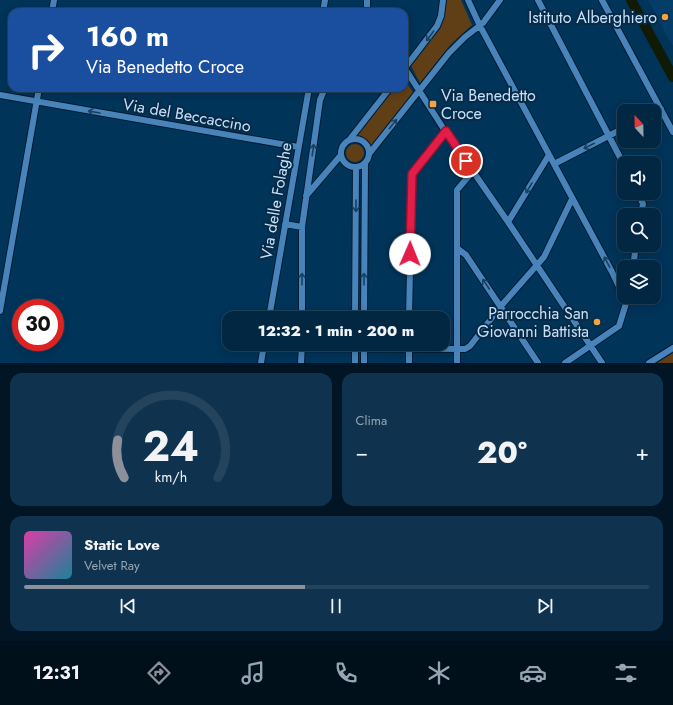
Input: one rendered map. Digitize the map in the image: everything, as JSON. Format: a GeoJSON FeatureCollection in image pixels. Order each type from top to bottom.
{"type":"FeatureCollection","features":[{"type":"Feature","properties":{"kind":"street"},"geometry":{"type":"LineString","coordinates":[[408,63],[437,26],[441,16],[443,0]]}},
{"type":"Feature","properties":{"kind":"street"},"geometry":{"type":"LineString","coordinates":[[468,0],[480,26],[617,281]]}},
{"type":"Feature","properties":{"kind":"street"},"geometry":{"type":"LineString","coordinates":[[364,311],[365,163],[369,154],[456,45],[483,23],[500,0]]}},
{"type":"Feature","properties":{"kind":"street"},"geometry":{"type":"LineString","coordinates":[[538,0],[619,156]]}},
{"type":"Feature","properties":{"kind":"street"},"geometry":{"type":"LineString","coordinates":[[602,0],[658,104]]}},
{"type":"Feature","properties":{"kind":"street"},"geometry":{"type":"LineString","coordinates":[[408,74],[602,363]]}},
{"type":"Feature","properties":{"kind":"street"},"geometry":{"type":"LineString","coordinates":[[0,311],[38,92]]}},
{"type":"Feature","properties":{"kind":"street","name":"Via delle Folaghe"},"geometry":{"type":"LineString","coordinates":[[270,311],[308,92]]}},
{"type":"Feature","properties":{"kind":"street"},"geometry":{"type":"LineString","coordinates":[[302,311],[302,227],[320,100],[323,92]]}},
{"type":"Feature","properties":{"kind":"street"},"geometry":{"type":"LineString","coordinates":[[306,196],[341,155],[344,144],[350,140],[387,92]]}},
{"type":"Feature","properties":{"kind":"street","name":"Via del Beccaccino"},"geometry":{"type":"LineString","coordinates":[[0,95],[298,147]]}},
{"type":"Feature","properties":{"kind":"street"},"geometry":{"type":"LineString","coordinates":[[661,109],[673,132]]}},
{"type":"Feature","properties":{"kind":"street"},"geometry":{"type":"LineString","coordinates":[[409,311],[412,174],[446,131]]}},
{"type":"Feature","properties":{"kind":"street"},"geometry":{"type":"LineString","coordinates":[[554,164],[617,131]]}},
{"type":"Feature","properties":{"kind":"street"},"geometry":{"type":"LineString","coordinates":[[350,140],[360,139],[367,145],[369,154]]}},
{"type":"Feature","properties":{"kind":"street"},"geometry":{"type":"LineString","coordinates":[[341,155],[348,165],[356,167],[365,163]]}},
{"type":"Feature","properties":{"kind":"street"},"geometry":{"type":"LineString","coordinates":[[508,222],[549,155]]}},
{"type":"Feature","properties":{"kind":"street"},"geometry":{"type":"LineString","coordinates":[[355,311],[356,167]]}},
{"type":"Feature","properties":{"kind":"street"},"geometry":{"type":"LineString","coordinates":[[458,363],[457,190],[473,172]]}},
{"type":"Feature","properties":{"kind":"street"},"geometry":{"type":"LineString","coordinates":[[450,350],[465,349],[470,346],[501,306],[544,257],[572,199]]}},
{"type":"Feature","properties":{"kind":"street"},"geometry":{"type":"LineString","coordinates":[[285,224],[302,227]]}},
{"type":"Feature","properties":{"kind":"street"},"geometry":{"type":"LineString","coordinates":[[458,249],[466,255],[538,363]]}},
{"type":"Feature","properties":{"kind":"street"},"geometry":{"type":"LineString","coordinates":[[355,254],[364,255]]}},
{"type":"Feature","properties":{"kind":"street"},"geometry":{"type":"LineString","coordinates":[[565,363],[620,326],[625,304]]}},
{"type":"Feature","properties":{"kind":"street"},"geometry":{"type":"LineString","coordinates":[[649,363],[673,348]]}},
{"type":"Feature","properties":{"kind":"street"},"geometry":{"type":"LineString","coordinates":[[261,363],[263,351]]}},
{"type":"Feature","properties":{"kind":"street"},"geometry":{"type":"LineString","coordinates":[[301,363],[302,351]]}},
{"type":"Feature","properties":{"kind":"street"},"geometry":{"type":"LineString","coordinates":[[355,351],[355,363]]}},
{"type":"Feature","properties":{"kind":"street"},"geometry":{"type":"LineString","coordinates":[[364,351],[364,363]]}},
{"type":"Feature","properties":{"kind":"street"},"geometry":{"type":"LineString","coordinates":[[409,351],[409,363]]}},
{"type":"Feature","properties":{"kind":"shaded area"},"geometry":{"type":"Polygon","coordinates":[[[446,0],[461,0],[472,25],[451,44],[420,83],[411,66],[439,28],[446,0]]]}},
{"type":"Feature","properties":{"kind":"shaded area","name":"Istituto Alberghiero"},"geometry":{"type":"Polygon","coordinates":[[[648,0],[673,0],[673,46],[666,34],[648,0]]]}},
{"type":"Feature","properties":{"kind":"shaded area"},"geometry":{"type":"Polygon","coordinates":[[[408,85],[414,94],[371,147],[369,142],[365,139],[356,137],[390,92],[408,92],[408,85]]]}},
{"type":"Feature","properties":{"kind":"shaded area"},"geometry":{"type":"Polygon","coordinates":[[[351,144],[359,144],[364,149],[362,160],[359,162],[351,162],[346,157],[346,149],[351,144]]]}},
{"type":"Feature","properties":{"kind":"shaded area"},"geometry":{"type":"Polygon","coordinates":[[[673,353],[673,363],[657,363],[673,353]]]}},
{"type":"Feature","properties":{"kind":"waterway"},"geometry":{"type":"LineString","coordinates":[[631,0],[673,77]]}},
{"type":"Feature","properties":{"kind":"place","name":"Istituto Alberghiero"},"geometry":{"type":"Point","coordinates":[665,17]}},
{"type":"Feature","properties":{"kind":"place","name":"Via Benedetto Croce"},"geometry":{"type":"Point","coordinates":[433,104]}},
{"type":"Feature","properties":{"kind":"place","name":"Parrocchia San Giovanni Battista"},"geometry":{"type":"Point","coordinates":[597,322]}},
{"type":"Feature","properties":{"kind":"route"},"geometry":{"type":"LineString","coordinates":[[410,254],[412,174],[446,131],[466,161]]}}]}
